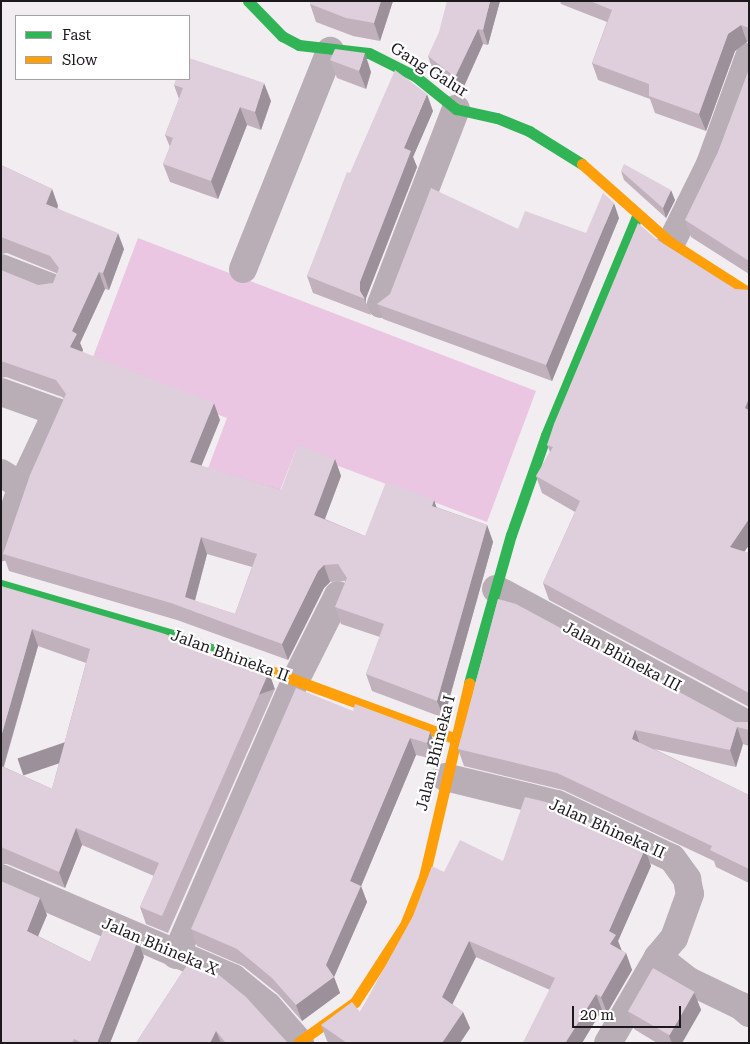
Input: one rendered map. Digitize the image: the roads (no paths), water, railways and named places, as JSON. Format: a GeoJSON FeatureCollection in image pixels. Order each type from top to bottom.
{"type":"FeatureCollection","features":[{"type":"Feature","properties":{"kind":"street","name":"Gang Galur"},"geometry":{"type":"LineString","coordinates":[[248,1],[282,36],[299,45],[330,51],[369,52],[396,64],[456,109],[497,118],[529,131],[581,163],[637,216],[671,243],[749,293]]}},
{"type":"Feature","properties":{"kind":"street"},"geometry":{"type":"LineString","coordinates":[[243,269],[330,51]]}},
{"type":"Feature","properties":{"kind":"street"},"geometry":{"type":"LineString","coordinates":[[671,243],[710,164],[749,57]]}},
{"type":"Feature","properties":{"kind":"street"},"geometry":{"type":"LineString","coordinates":[[381,304],[456,109]]}},
{"type":"Feature","properties":{"kind":"street","name":"Jalan Bhineka I"},"geometry":{"type":"LineString","coordinates":[[299,1042],[355,1002],[383,964],[405,925],[424,877],[454,738],[496,589],[546,435],[637,216]]}},
{"type":"Feature","properties":{"kind":"street"},"geometry":{"type":"LineString","coordinates":[[1,268],[50,287]]}},
{"type":"Feature","properties":{"kind":"street"},"geometry":{"type":"LineString","coordinates":[[1,392],[57,412],[12,480],[1,547]]}},
{"type":"Feature","properties":{"kind":"street","name":"Jalan Bhineka II"},"geometry":{"type":"LineString","coordinates":[[1,585],[173,635],[454,738]]}},
{"type":"Feature","properties":{"kind":"street","name":"Jalan Bhineka III"},"geometry":{"type":"LineString","coordinates":[[496,589],[749,725]]}},
{"type":"Feature","properties":{"kind":"street"},"geometry":{"type":"LineString","coordinates":[[176,955],[296,680],[338,595]]}},
{"type":"Feature","properties":{"kind":"street","name":"Jalan Bhineka II"},"geometry":{"type":"LineString","coordinates":[[446,777],[557,804],[672,858],[687,879],[690,894],[674,938],[658,957],[608,1043]]}},
{"type":"Feature","properties":{"kind":"street","name":"Jalan Bhineka X"},"geometry":{"type":"LineString","coordinates":[[1,878],[233,978],[268,1006],[299,1042]]}},
{"type":"Feature","properties":{"kind":"street"},"geometry":{"type":"LineString","coordinates":[[658,957],[689,981],[741,1006],[749,1013]]}}]}
